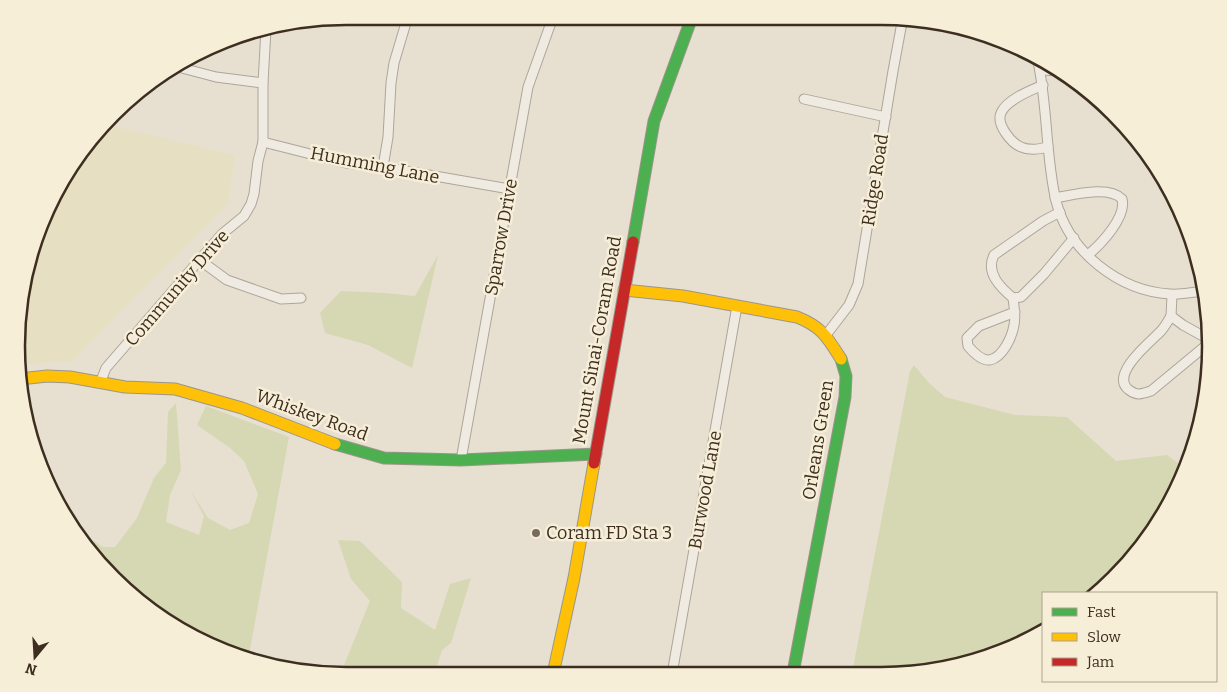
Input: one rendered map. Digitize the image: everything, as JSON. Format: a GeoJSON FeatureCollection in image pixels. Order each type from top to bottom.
{"type":"FeatureCollection","features":[{"type":"Feature","properties":{"kind":"street"},"geometry":{"type":"LineString","coordinates":[[383,167],[388,137],[394,63],[405,25]]}},
{"type":"Feature","properties":{"kind":"street","name":"Sparrow Drive"},"geometry":{"type":"LineString","coordinates":[[461,460],[528,87],[550,25]]}},
{"type":"Feature","properties":{"kind":"street","name":"Mount Sinai-Coram Road"},"geometry":{"type":"LineString","coordinates":[[555,667],[574,578],[654,121],[689,25]]}},
{"type":"Feature","properties":{"kind":"street","name":"Ridge Road"},"geometry":{"type":"LineString","coordinates":[[826,335],[849,304],[858,284],[901,26]]}},
{"type":"Feature","properties":{"kind":"street"},"geometry":{"type":"LineString","coordinates":[[263,142],[262,84],[266,35]]}},
{"type":"Feature","properties":{"kind":"street"},"geometry":{"type":"LineString","coordinates":[[1039,67],[1056,198],[1060,212],[1074,238],[1096,264],[1118,280],[1138,289],[1172,295],[1197,292]]}},
{"type":"Feature","properties":{"kind":"street"},"geometry":{"type":"LineString","coordinates":[[184,69],[216,77],[262,84]]}},
{"type":"Feature","properties":{"kind":"street"},"geometry":{"type":"LineString","coordinates":[[1040,70],[1045,70]]}},
{"type":"Feature","properties":{"kind":"street"},"geometry":{"type":"LineString","coordinates":[[1043,85],[1006,106],[1000,114],[1000,121],[1011,139],[1021,147],[1035,150],[1048,147]]}},
{"type":"Feature","properties":{"kind":"street"},"geometry":{"type":"LineString","coordinates":[[804,99],[886,117]]}},
{"type":"Feature","properties":{"kind":"street","name":"Humming Lane"},"geometry":{"type":"LineString","coordinates":[[263,142],[346,163],[383,167],[510,189]]}},
{"type":"Feature","properties":{"kind":"street","name":"Community Drive"},"geometry":{"type":"LineString","coordinates":[[100,383],[106,368],[201,261],[222,234],[244,216],[254,194],[258,161],[263,142]]}},
{"type":"Feature","properties":{"kind":"street"},"geometry":{"type":"LineString","coordinates":[[1056,198],[1102,191],[1113,193],[1122,199],[1123,207],[1119,217],[1102,243],[1088,255]]}},
{"type":"Feature","properties":{"kind":"street"},"geometry":{"type":"LineString","coordinates":[[1015,312],[979,326],[968,338],[968,346],[977,356],[988,360],[993,359],[1007,344],[1015,324],[1015,312],[1013,298],[995,278],[992,266],[994,256],[1043,221],[1060,212]]}},
{"type":"Feature","properties":{"kind":"street"},"geometry":{"type":"LineString","coordinates":[[1013,298],[1021,297],[1028,291],[1074,238]]}},
{"type":"Feature","properties":{"kind":"street"},"geometry":{"type":"LineString","coordinates":[[201,261],[227,280],[281,300],[301,298]]}},
{"type":"Feature","properties":{"kind":"street","name":"Orleans Green"},"geometry":{"type":"LineString","coordinates":[[624,290],[683,296],[797,317],[809,322],[826,335],[843,362],[846,376],[845,397],[794,667]]}},
{"type":"Feature","properties":{"kind":"street"},"geometry":{"type":"LineString","coordinates":[[1172,295],[1171,316],[1162,330],[1126,368],[1124,382],[1126,388],[1139,395],[1151,391],[1202,349]]}},
{"type":"Feature","properties":{"kind":"street","name":"Burwood Lane"},"geometry":{"type":"LineString","coordinates":[[673,667],[737,306]]}},
{"type":"Feature","properties":{"kind":"street"},"geometry":{"type":"LineString","coordinates":[[1171,316],[1202,337]]}},
{"type":"Feature","properties":{"kind":"street","name":"Whiskey Road"},"geometry":{"type":"LineString","coordinates":[[27,378],[47,376],[70,377],[125,387],[166,388],[192,393],[279,421],[348,448],[384,458],[461,460],[596,454]]}},
{"type":"Feature","properties":{"kind":"shaded area"},"geometry":{"type":"Polygon","coordinates":[[[112,126],[235,155],[228,204],[72,361],[26,364],[26,325],[31,283],[49,223],[68,185],[91,151],[112,126]]]}},
{"type":"Feature","properties":{"kind":"green space"},"geometry":{"type":"Polygon","coordinates":[[[438,255],[412,368],[368,345],[325,333],[320,313],[341,291],[415,296],[438,255]]]}},
{"type":"Feature","properties":{"kind":"green space"},"geometry":{"type":"Polygon","coordinates":[[[914,365],[929,383],[945,397],[1015,415],[1067,417],[1116,461],[1167,455],[1180,464],[1159,507],[1136,541],[1093,587],[1087,592],[1042,592],[1042,624],[1004,643],[944,661],[902,666],[853,667],[910,371],[914,365]]]}},
{"type":"Feature","properties":{"kind":"green space"},"geometry":{"type":"Polygon","coordinates":[[[176,403],[181,470],[170,495],[166,522],[199,535],[204,516],[190,490],[208,518],[230,530],[249,523],[258,494],[244,461],[230,448],[197,425],[206,406],[289,437],[249,652],[204,634],[185,624],[151,601],[119,573],[89,538],[103,547],[115,547],[137,518],[154,478],[166,463],[168,412],[176,403]]]}},
{"type":"Feature","properties":{"kind":"green space"},"geometry":{"type":"Polygon","coordinates":[[[338,540],[360,541],[402,582],[401,608],[435,630],[450,584],[471,578],[451,643],[442,650],[437,667],[343,667],[370,601],[351,579],[338,540]]]}},
{"type":"Feature","properties":{"kind":"traffic: fast"},"geometry":{"type":"LineString","coordinates":[[633,242],[654,121],[689,25]]}},
{"type":"Feature","properties":{"kind":"traffic: fast"},"geometry":{"type":"LineString","coordinates":[[794,667],[845,397],[846,376],[841,359]]}},
{"type":"Feature","properties":{"kind":"traffic: fast"},"geometry":{"type":"LineString","coordinates":[[335,444],[384,458],[461,460],[596,454]]}},
{"type":"Feature","properties":{"kind":"traffic: slow"},"geometry":{"type":"LineString","coordinates":[[624,290],[683,296],[797,317],[818,329],[841,359]]}},
{"type":"Feature","properties":{"kind":"traffic: slow"},"geometry":{"type":"LineString","coordinates":[[27,378],[47,376],[70,377],[125,387],[175,389],[242,408],[335,444]]}},
{"type":"Feature","properties":{"kind":"traffic: slow"},"geometry":{"type":"LineString","coordinates":[[555,667],[574,578],[594,463]]}},
{"type":"Feature","properties":{"kind":"traffic: jam"},"geometry":{"type":"LineString","coordinates":[[594,463],[633,242]]}},
{"type":"Feature","properties":{"kind":"place","name":"Coram FD Sta 3"},"geometry":{"type":"Point","coordinates":[536,533]}}]}
